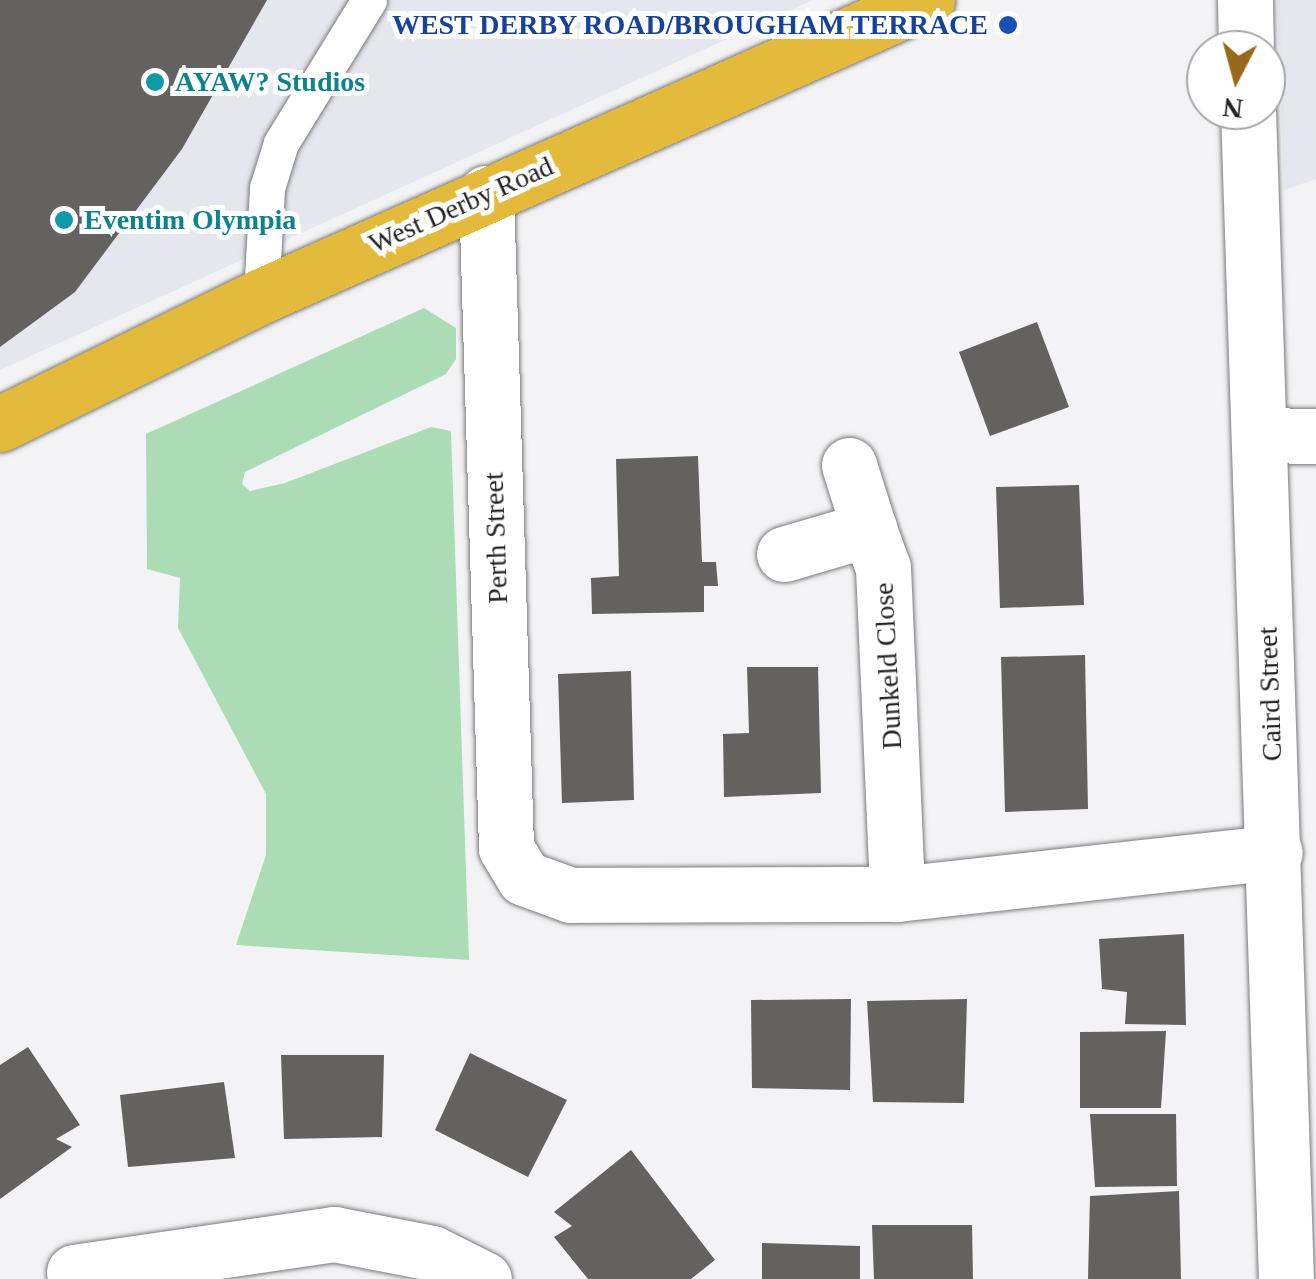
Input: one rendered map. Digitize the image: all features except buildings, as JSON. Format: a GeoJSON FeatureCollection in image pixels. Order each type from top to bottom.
{"type":"FeatureCollection","features":[{"type":"Feature","properties":{"kind":"highway","name":"West Derby Road"},"geometry":{"type":"LineString","coordinates":[[0,424],[260,296],[928,0]]}},
{"type":"Feature","properties":{"kind":"street"},"geometry":{"type":"LineString","coordinates":[[1244,0],[1245,30]]}},
{"type":"Feature","properties":{"kind":"street","name":"Caird Street"},"geometry":{"type":"LineString","coordinates":[[1249,130],[1286,1279]]}},
{"type":"Feature","properties":{"kind":"street","name":"Perth Street"},"geometry":{"type":"LineString","coordinates":[[486,193],[506,848],[524,878],[571,895],[897,894]]}},
{"type":"Feature","properties":{"kind":"street"},"geometry":{"type":"LineString","coordinates":[[1260,434],[1316,436]]}},
{"type":"Feature","properties":{"kind":"street","name":"Dunkeld Close"},"geometry":{"type":"LineString","coordinates":[[849,465],[889,607],[897,894]]}},
{"type":"Feature","properties":{"kind":"street"},"geometry":{"type":"LineString","coordinates":[[784,554],[869,529]]}},
{"type":"Feature","properties":{"kind":"street"},"geometry":{"type":"LineString","coordinates":[[897,894],[1275,852]]}},
{"type":"Feature","properties":{"kind":"street"},"geometry":{"type":"LineString","coordinates":[[74,1272],[334,1234],[432,1254],[484,1279]]}},
{"type":"Feature","properties":{"kind":"lane"},"geometry":{"type":"LineString","coordinates":[[260,296],[267,188],[281,143],[369,0]]}},
{"type":"Feature","properties":{"kind":"shaded area"},"geometry":{"type":"Polygon","coordinates":[[[0,0],[813,0],[0,370],[0,0]]]}},
{"type":"Feature","properties":{"kind":"shaded area"},"geometry":{"type":"Polygon","coordinates":[[[1277,0],[1316,0],[1316,179],[1284,190],[1286,30],[1278,30],[1277,0]]]}},
{"type":"Feature","properties":{"kind":"green space"},"geometry":{"type":"Polygon","coordinates":[[[424,308],[456,328],[456,359],[446,374],[245,472],[242,484],[250,491],[285,483],[431,427],[451,431],[469,960],[236,945],[266,855],[266,794],[178,628],[180,578],[147,569],[146,434],[424,308]]]}},
{"type":"Feature","properties":{"kind":"place","name":"WEST DERBY ROAD/BROUGHAM TERRACE"},"geometry":{"type":"Point","coordinates":[1008,25]}},
{"type":"Feature","properties":{"kind":"place","name":"AYAW? Studios"},"geometry":{"type":"Point","coordinates":[155,82]}},
{"type":"Feature","properties":{"kind":"place","name":"Eventim Olympia"},"geometry":{"type":"Point","coordinates":[64,220]}}]}
